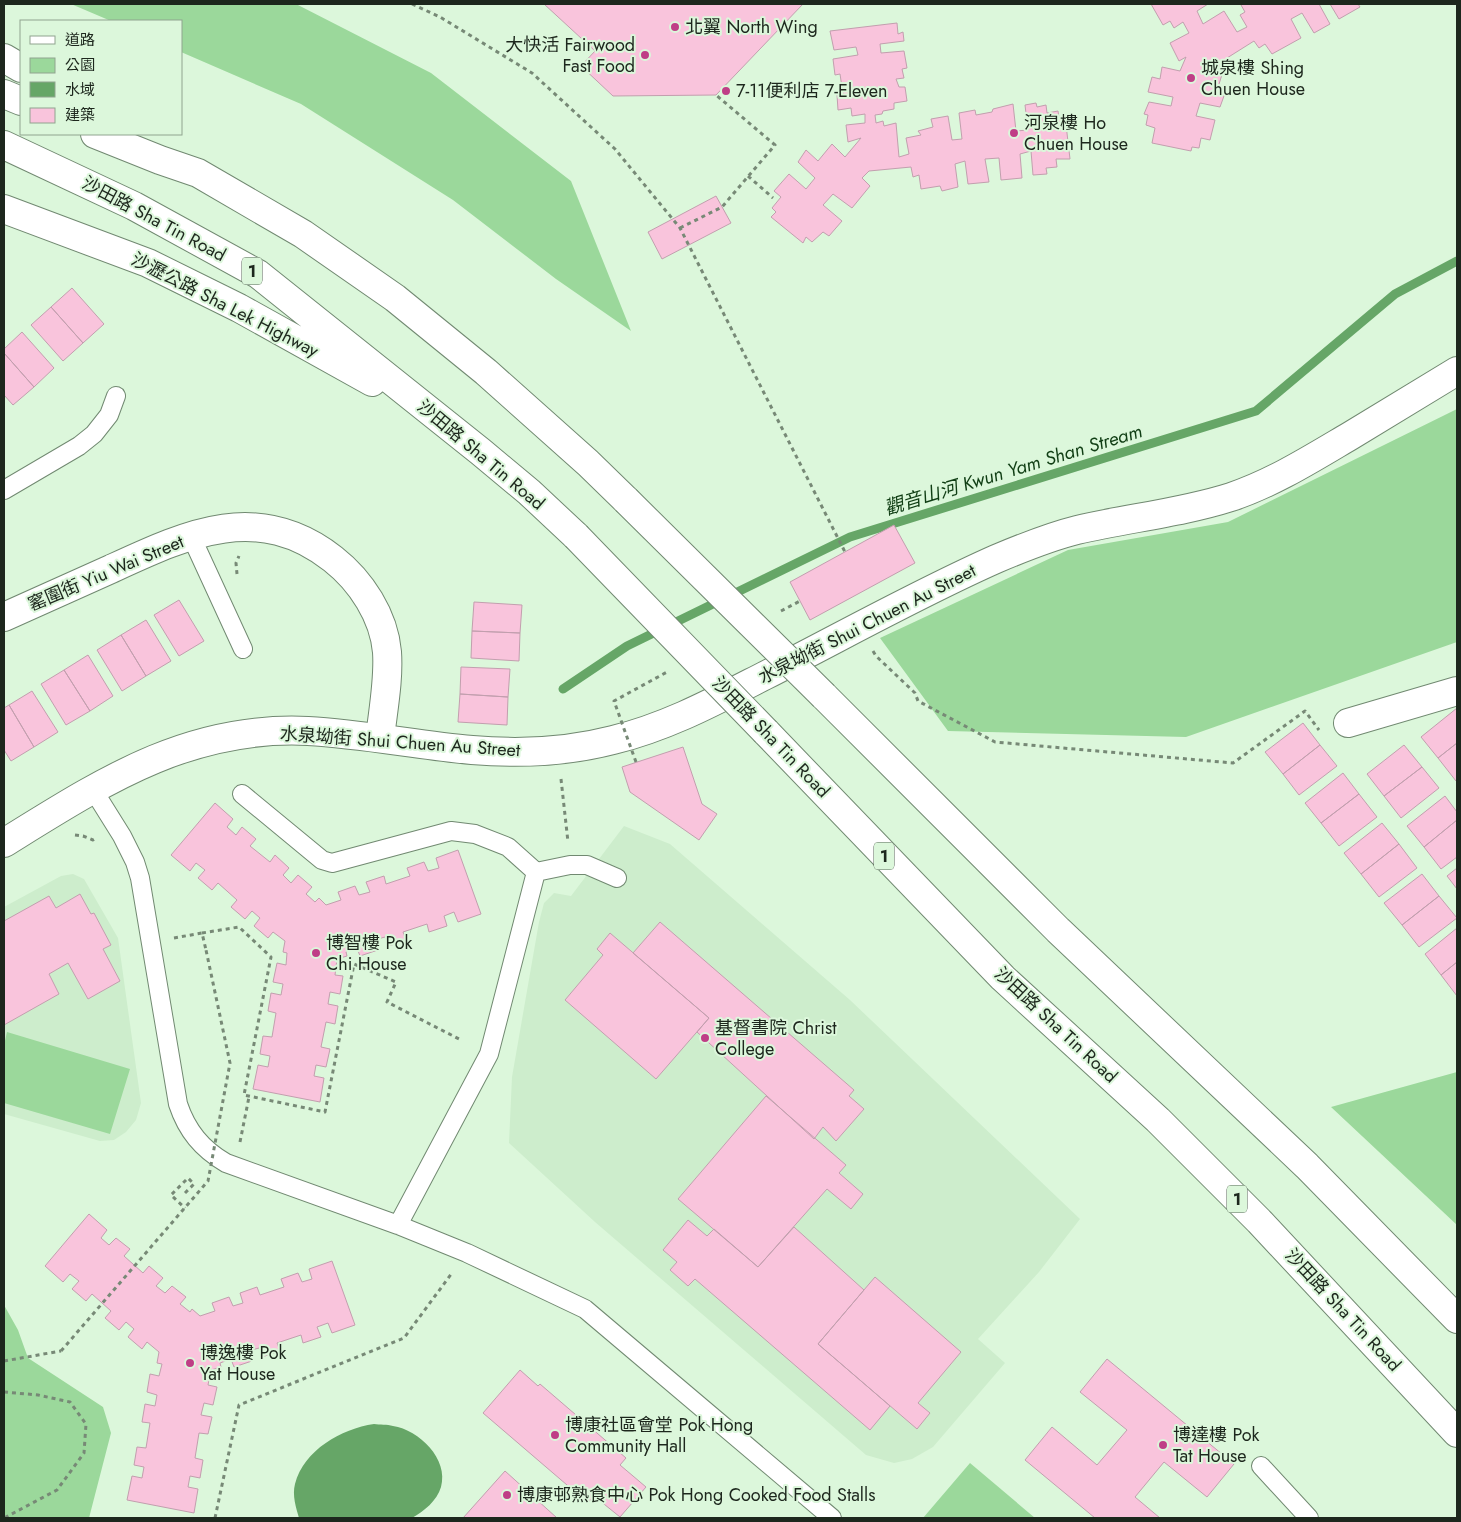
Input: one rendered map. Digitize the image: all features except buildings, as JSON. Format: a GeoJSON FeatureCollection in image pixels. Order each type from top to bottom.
{"type":"FeatureCollection","features":[{"type":"Feature","properties":{"kind":"main road"},"geometry":{"type":"LineString","coordinates":[[4,58],[20,67]]}},
{"type":"Feature","properties":{"kind":"main road"},"geometry":{"type":"LineString","coordinates":[[4,94],[20,101]]}},
{"type":"Feature","properties":{"kind":"main road"},"geometry":{"type":"LineString","coordinates":[[98,135],[198,173]]}},
{"type":"Feature","properties":{"kind":"main road"},"geometry":{"type":"LineString","coordinates":[[134,135],[303,234],[396,298],[486,372],[588,463],[1058,930],[1308,1166],[1457,1319]]}},
{"type":"Feature","properties":{"kind":"main road","name":"沙田路 Sha Tin Road"},"geometry":{"type":"LineString","coordinates":[[4,145],[134,206],[258,274],[529,492],[576,536],[1003,978],[1158,1120],[1259,1221],[1457,1433]]}},
{"type":"Feature","properties":{"kind":"main road","name":"沙瀝公路 Sha Lek Highway"},"geometry":{"type":"LineString","coordinates":[[4,209],[148,263],[239,308],[439,418]]}},
{"type":"Feature","properties":{"kind":"main road","name":"水泉坳街 Shui Chuen Au Street"},"geometry":{"type":"LineString","coordinates":[[4,843],[92,788],[147,761],[215,739],[244,734],[304,731],[380,738],[471,750],[534,752],[586,746],[651,729],[699,709],[966,573],[1024,548],[1074,531],[1200,506],[1251,490],[1305,463],[1457,371]]}},
{"type":"Feature","properties":{"kind":"main road","name":"窰圍街 Yiu Wai Street"},"geometry":{"type":"LineString","coordinates":[[4,617],[156,548],[191,536],[243,526],[293,534],[310,543],[341,566],[363,591],[376,612],[387,651],[386,688],[380,738]]}},
{"type":"Feature","properties":{"kind":"main road"},"geometry":{"type":"LineString","coordinates":[[1348,723],[1457,691]]}},
{"type":"Feature","properties":{"kind":"lane"},"geometry":{"type":"LineString","coordinates":[[4,490],[79,446],[94,434],[109,415],[116,396]]}},
{"type":"Feature","properties":{"kind":"lane"},"geometry":{"type":"LineString","coordinates":[[191,536],[243,649]]}},
{"type":"Feature","properties":{"kind":"lane"},"geometry":{"type":"LineString","coordinates":[[92,788],[122,836],[135,862],[140,878],[175,1090],[182,1116],[194,1137],[214,1156],[226,1163],[398,1225],[467,1253],[585,1310],[832,1518]]}},
{"type":"Feature","properties":{"kind":"lane"},"geometry":{"type":"LineString","coordinates":[[242,794],[322,860],[332,863],[450,831],[475,834],[508,847],[536,872]]}},
{"type":"Feature","properties":{"kind":"lane"},"geometry":{"type":"LineString","coordinates":[[536,872],[570,865],[587,865],[617,878]]}},
{"type":"Feature","properties":{"kind":"lane"},"geometry":{"type":"LineString","coordinates":[[398,1225],[489,1054],[536,872]]}},
{"type":"Feature","properties":{"kind":"lane"},"geometry":{"type":"LineString","coordinates":[[1267,1472],[1309,1518]]}},
{"type":"Feature","properties":{"kind":"path"},"geometry":{"type":"LineString","coordinates":[[412,4],[440,17],[532,73],[615,149],[680,228],[845,552]]}},
{"type":"Feature","properties":{"kind":"path"},"geometry":{"type":"LineString","coordinates":[[680,228],[722,207],[774,145],[716,95]]}},
{"type":"Feature","properties":{"kind":"path"},"geometry":{"type":"LineString","coordinates":[[748,176],[773,198]]}},
{"type":"Feature","properties":{"kind":"path"},"geometry":{"type":"LineString","coordinates":[[872,648],[876,656],[916,693],[918,701],[995,742],[1233,763],[1305,711],[1321,733],[1348,723]]}},
{"type":"Feature","properties":{"kind":"path"},"geometry":{"type":"LineString","coordinates":[[561,776],[564,814]]}},
{"type":"Feature","properties":{"kind":"path"},"geometry":{"type":"LineString","coordinates":[[173,938],[239,926],[271,957],[244,1095],[249,1097],[325,1112],[354,964],[396,982],[387,1002],[461,1040]]}},
{"type":"Feature","properties":{"kind":"path"},"geometry":{"type":"LineString","coordinates":[[4,1361],[61,1351],[208,1181],[230,1063],[202,932]]}},
{"type":"Feature","properties":{"kind":"path"},"geometry":{"type":"LineString","coordinates":[[240,1145],[249,1097]]}},
{"type":"Feature","properties":{"kind":"path"},"geometry":{"type":"LineString","coordinates":[[185,1193],[194,1184],[188,1178],[171,1195],[185,1208]]}},
{"type":"Feature","properties":{"kind":"path"},"geometry":{"type":"LineString","coordinates":[[216,1518],[239,1405],[404,1338],[467,1253]]}},
{"type":"Feature","properties":{"kind":"path"},"geometry":{"type":"LineString","coordinates":[[4,1392],[38,1394],[70,1402],[86,1424],[84,1453],[57,1490],[4,1518]]}},
{"type":"Feature","properties":{"kind":"shaded area"},"geometry":{"type":"Polygon","coordinates":[[[624,826],[670,844],[850,1000],[1080,1219],[1039,1272],[978,1339],[1005,1363],[933,1447],[912,1459],[894,1463],[866,1455],[595,1222],[509,1143],[512,1077],[544,903],[554,893],[571,896],[624,826]]]}},
{"type":"Feature","properties":{"kind":"shaded area"},"geometry":{"type":"Polygon","coordinates":[[[73,874],[84,879],[118,938],[141,1103],[136,1120],[126,1132],[114,1140],[100,1141],[4,1114],[4,907],[61,876],[73,874]]]}},
{"type":"Feature","properties":{"kind":"green space"},"geometry":{"type":"Polygon","coordinates":[[[71,4],[296,4],[431,73],[571,181],[631,331],[556,279],[453,200],[301,104],[182,52],[182,20],[109,20],[71,4]]]}},
{"type":"Feature","properties":{"kind":"green space"},"geometry":{"type":"Polygon","coordinates":[[[1457,409],[1457,642],[1186,737],[948,731],[880,638],[1068,550],[1228,522],[1457,409]]]}},
{"type":"Feature","properties":{"kind":"green space"},"geometry":{"type":"Polygon","coordinates":[[[7,1032],[130,1069],[110,1134],[4,1103],[4,1045],[7,1032]]]}},
{"type":"Feature","properties":{"kind":"green space"},"geometry":{"type":"Polygon","coordinates":[[[1457,1072],[1457,1225],[1331,1107],[1457,1072]]]}},
{"type":"Feature","properties":{"kind":"green space"},"geometry":{"type":"Polygon","coordinates":[[[4,1305],[18,1330],[28,1358],[103,1407],[111,1433],[89,1518],[4,1518],[4,1305]]]}},
{"type":"Feature","properties":{"kind":"green space"},"geometry":{"type":"Polygon","coordinates":[[[970,1463],[1035,1518],[923,1518],[970,1463]]]}},
{"type":"Feature","properties":{"kind":"water"},"geometry":{"type":"Polygon","coordinates":[[[374,1424],[388,1425],[413,1433],[430,1448],[441,1466],[442,1477],[441,1487],[433,1501],[412,1518],[299,1518],[294,1488],[306,1461],[315,1451],[337,1436],[374,1424]]]}},
{"type":"Feature","properties":{"kind":"waterway","name":"觀音山河 Kwun Yam Shan Stream"},"geometry":{"type":"LineString","coordinates":[[563,689],[627,646],[850,537],[1256,411],[1395,294],[1457,261]]}},
{"type":"Feature","properties":{"kind":"place","name":"北翼 North Wing"},"geometry":{"type":"Point","coordinates":[675,27]}},
{"type":"Feature","properties":{"kind":"place","name":"大快活 Fairwood Fast Food"},"geometry":{"type":"Point","coordinates":[645,55]}},
{"type":"Feature","properties":{"kind":"place","name":"城泉樓 Shing Chuen House"},"geometry":{"type":"Point","coordinates":[1191,78]}},
{"type":"Feature","properties":{"kind":"place","name":"7-11便利店 7-Eleven"},"geometry":{"type":"Point","coordinates":[726,91]}},
{"type":"Feature","properties":{"kind":"place","name":"河泉樓 Ho Chuen House"},"geometry":{"type":"Point","coordinates":[1014,133]}},
{"type":"Feature","properties":{"kind":"place","name":"博智樓 Pok Chi House"},"geometry":{"type":"Point","coordinates":[316,953]}},
{"type":"Feature","properties":{"kind":"place","name":"基督書院 Christ College"},"geometry":{"type":"Point","coordinates":[705,1038]}},
{"type":"Feature","properties":{"kind":"place","name":"博逸樓 Pok Yat House"},"geometry":{"type":"Point","coordinates":[190,1363]}},
{"type":"Feature","properties":{"kind":"place","name":"博康社區會堂 Pok Hong Community Hall"},"geometry":{"type":"Point","coordinates":[555,1435]}},
{"type":"Feature","properties":{"kind":"place","name":"博達樓 Pok Tat House"},"geometry":{"type":"Point","coordinates":[1163,1445]}},
{"type":"Feature","properties":{"kind":"place","name":"博康邨熟食中心 Pok Hong Cooked Food Stalls"},"geometry":{"type":"Point","coordinates":[507,1495]}}]}
